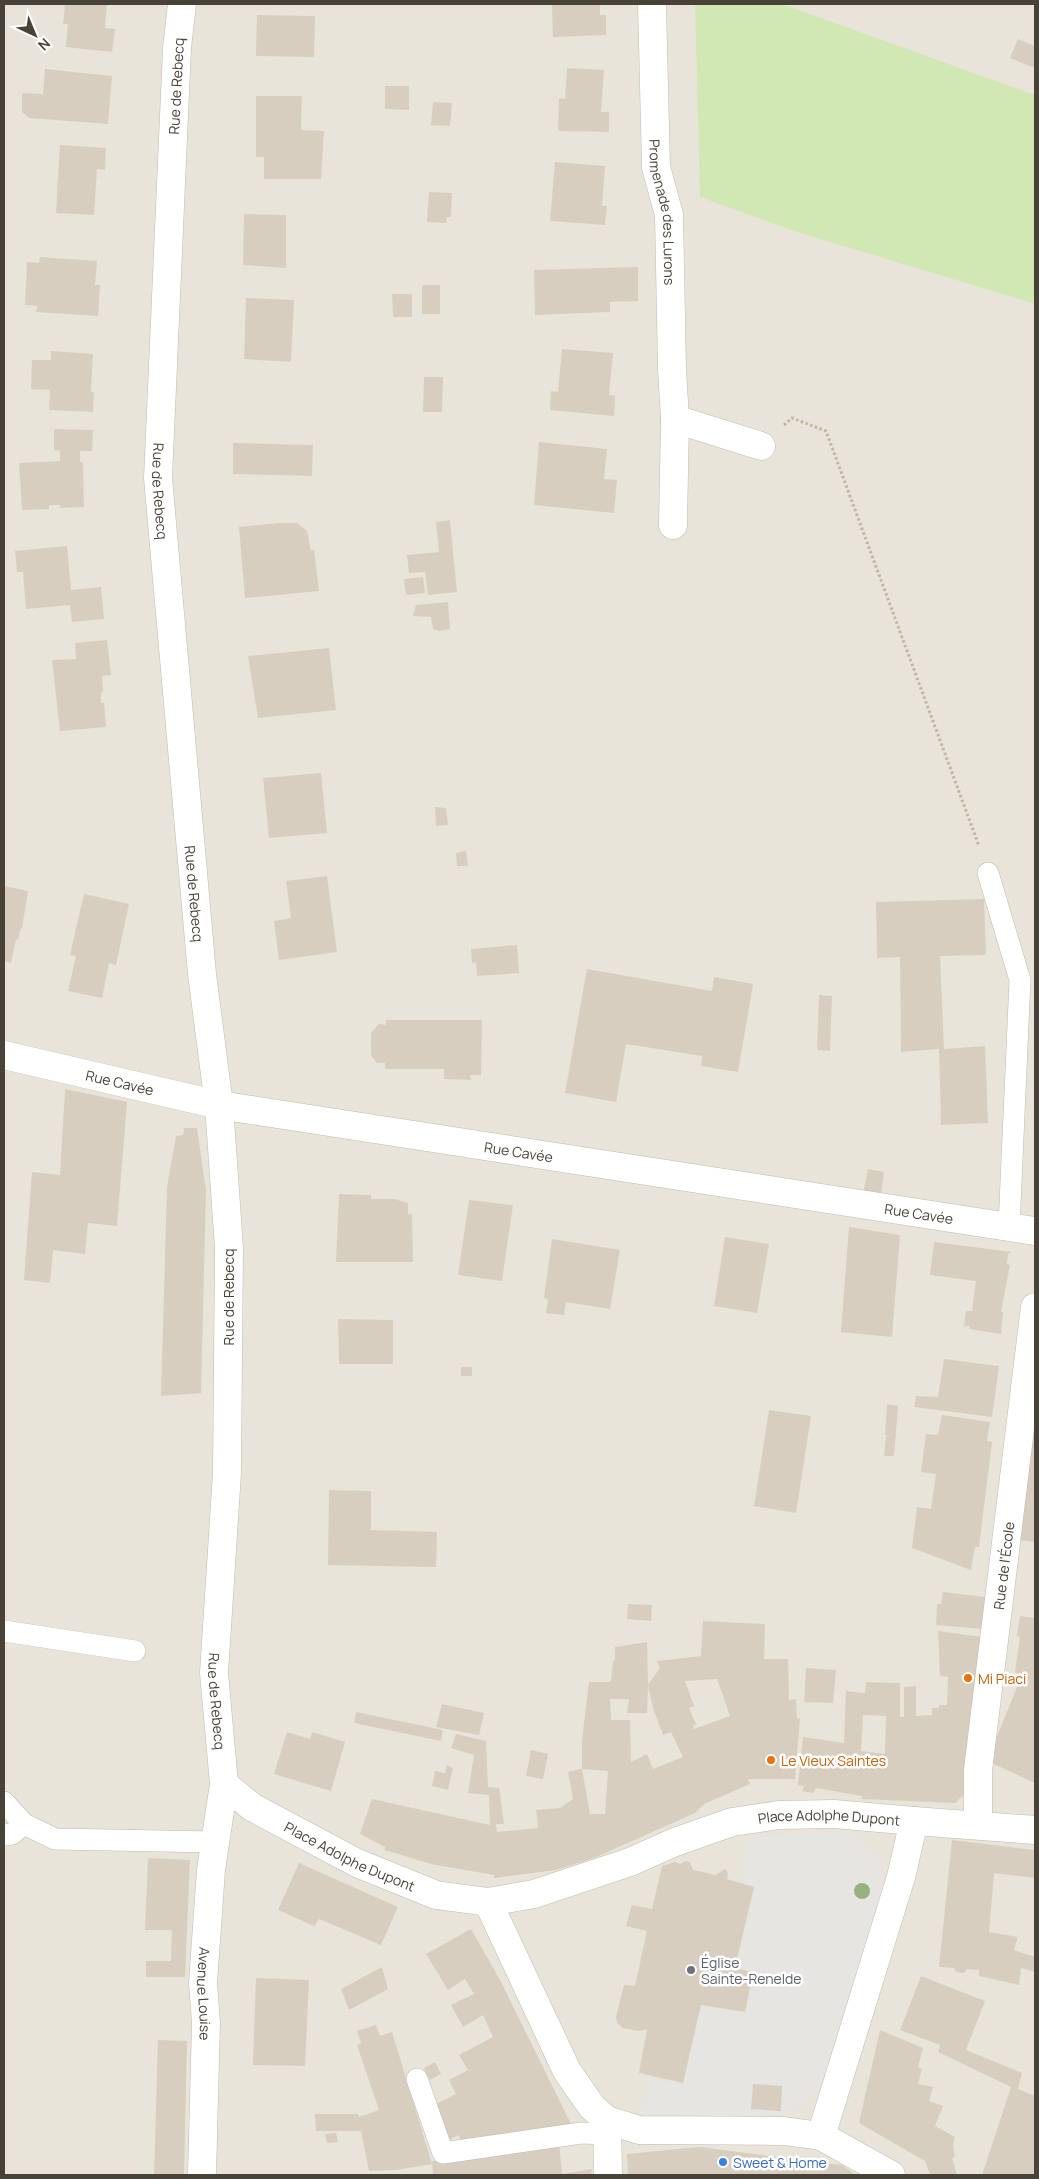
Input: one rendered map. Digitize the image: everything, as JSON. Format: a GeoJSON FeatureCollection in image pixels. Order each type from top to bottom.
{"type":"FeatureCollection","features":[{"type":"Feature","properties":{"kind":"street","name":"Rue de Rebecq"},"geometry":{"type":"LineString","coordinates":[[182,4],[177,48],[158,478],[202,974],[219,1105],[229,1248],[227,1473],[214,1673],[224,1784]]}},
{"type":"Feature","properties":{"kind":"street","name":"Promenade des Lurons"},"geometry":{"type":"LineString","coordinates":[[652,4],[656,167],[669,215],[672,369],[675,419],[673,525]]}},
{"type":"Feature","properties":{"kind":"street"},"geometry":{"type":"LineString","coordinates":[[675,419],[761,446]]}},
{"type":"Feature","properties":{"kind":"street","name":"Rue Cavée"},"geometry":{"type":"LineString","coordinates":[[4,1055],[219,1105],[1035,1231]]}},
{"type":"Feature","properties":{"kind":"street","name":"Rue de l'École"},"geometry":{"type":"LineString","coordinates":[[978,1824],[978,1770],[1035,1307]]}},
{"type":"Feature","properties":{"kind":"street","name":"Avenue Louise"},"geometry":{"type":"LineString","coordinates":[[202,2175],[206,2023],[203,1983],[214,1842],[224,1784]]}},
{"type":"Feature","properties":{"kind":"street","name":"Place Adolphe Dupont"},"geometry":{"type":"LineString","coordinates":[[224,1784],[252,1807],[357,1863],[436,1895],[488,1902],[534,1894],[630,1862],[675,1842],[732,1822],[779,1815],[834,1814],[914,1821],[902,1877],[821,2136]]}},
{"type":"Feature","properties":{"kind":"street"},"geometry":{"type":"LineString","coordinates":[[914,1821],[978,1824],[1035,1830]]}},
{"type":"Feature","properties":{"kind":"street"},"geometry":{"type":"LineString","coordinates":[[488,1902],[567,2071],[607,2127],[608,2175]]}},
{"type":"Feature","properties":{"kind":"street"},"geometry":{"type":"LineString","coordinates":[[607,2127],[639,2130],[784,2131],[821,2136],[891,2175]]}},
{"type":"Feature","properties":{"kind":"lane"},"geometry":{"type":"LineString","coordinates":[[988,873],[1020,980],[1009,1227]]}},
{"type":"Feature","properties":{"kind":"lane"},"geometry":{"type":"LineString","coordinates":[[4,1631],[135,1651]]}},
{"type":"Feature","properties":{"kind":"lane"},"geometry":{"type":"LineString","coordinates":[[4,1802],[24,1824],[55,1839],[214,1842]]}},
{"type":"Feature","properties":{"kind":"lane"},"geometry":{"type":"LineString","coordinates":[[4,1835],[12,1834],[24,1824]]}},
{"type":"Feature","properties":{"kind":"lane"},"geometry":{"type":"LineString","coordinates":[[417,2079],[443,2154],[582,2133],[607,2127]]}},
{"type":"Feature","properties":{"kind":"path"},"geometry":{"type":"LineString","coordinates":[[761,446],[792,418],[826,431],[988,873]]}},
{"type":"Feature","properties":{"kind":"shaded area"},"geometry":{"type":"Polygon","coordinates":[[[4,4],[1035,4],[1035,2175],[4,2175],[4,4]]]}},
{"type":"Feature","properties":{"kind":"shaded area"},"geometry":{"type":"Polygon","coordinates":[[[849,1831],[882,1859],[883,1896],[824,2085],[788,2115],[642,2115],[648,2077],[684,2085],[701,2006],[746,2014],[754,1971],[737,1967],[756,1886],[743,1882],[747,1838],[849,1831]]]}},
{"type":"Feature","properties":{"kind":"green space"},"geometry":{"type":"Polygon","coordinates":[[[695,4],[782,4],[1035,95],[1035,304],[794,231],[700,197],[695,4]]]}},
{"type":"Feature","properties":{"kind":"building"},"geometry":{"type":"Polygon","coordinates":[[[65,4],[107,4],[105,28],[115,29],[112,52],[66,47],[68,24],[63,24],[65,4]]]}},
{"type":"Feature","properties":{"kind":"building"},"geometry":{"type":"Polygon","coordinates":[[[552,4],[600,4],[600,15],[606,15],[606,35],[553,37],[552,4]]]}},
{"type":"Feature","properties":{"kind":"building"},"geometry":{"type":"Polygon","coordinates":[[[257,15],[315,16],[314,57],[256,56],[257,15]]]}},
{"type":"Feature","properties":{"kind":"building"},"geometry":{"type":"Polygon","coordinates":[[[1018,39],[1035,46],[1035,68],[1010,58],[1018,39]]]}},
{"type":"Feature","properties":{"kind":"building"},"geometry":{"type":"Polygon","coordinates":[[[567,68],[604,70],[601,112],[609,112],[609,132],[558,131],[559,98],[565,99],[567,68]]]}},
{"type":"Feature","properties":{"kind":"building"},"geometry":{"type":"Polygon","coordinates":[[[45,69],[112,76],[108,124],[29,118],[22,112],[22,93],[43,94],[45,69]]]}},
{"type":"Feature","properties":{"kind":"building"},"geometry":{"type":"Polygon","coordinates":[[[385,86],[409,86],[409,110],[385,109],[385,86]]]}},
{"type":"Feature","properties":{"kind":"building"},"geometry":{"type":"Polygon","coordinates":[[[256,96],[302,96],[301,130],[324,131],[321,179],[264,179],[264,157],[256,157],[256,96]]]}},
{"type":"Feature","properties":{"kind":"building"},"geometry":{"type":"Polygon","coordinates":[[[433,102],[452,103],[450,126],[431,125],[433,102]]]}},
{"type":"Feature","properties":{"kind":"building"},"geometry":{"type":"Polygon","coordinates":[[[60,145],[106,148],[105,170],[97,169],[94,215],[56,213],[60,145]]]}},
{"type":"Feature","properties":{"kind":"building"},"geometry":{"type":"Polygon","coordinates":[[[555,162],[605,166],[602,206],[607,206],[605,225],[550,221],[555,162]]]}},
{"type":"Feature","properties":{"kind":"building"},"geometry":{"type":"Polygon","coordinates":[[[429,192],[452,193],[451,217],[447,217],[446,223],[427,222],[429,192]]]}},
{"type":"Feature","properties":{"kind":"building"},"geometry":{"type":"Polygon","coordinates":[[[244,214],[286,215],[286,268],[243,265],[244,214]]]}},
{"type":"Feature","properties":{"kind":"building"},"geometry":{"type":"Polygon","coordinates":[[[40,257],[97,261],[95,285],[100,285],[98,316],[36,312],[37,306],[25,305],[27,262],[39,263],[40,257]]]}},
{"type":"Feature","properties":{"kind":"building"},"geometry":{"type":"Polygon","coordinates":[[[638,267],[638,301],[610,302],[610,312],[535,315],[534,270],[638,267]]]}},
{"type":"Feature","properties":{"kind":"building"},"geometry":{"type":"Polygon","coordinates":[[[422,285],[440,285],[440,314],[422,314],[422,285]]]}},
{"type":"Feature","properties":{"kind":"building"},"geometry":{"type":"Polygon","coordinates":[[[392,294],[412,294],[412,317],[393,317],[392,294]]]}},
{"type":"Feature","properties":{"kind":"building"},"geometry":{"type":"Polygon","coordinates":[[[246,298],[294,300],[291,362],[244,359],[246,298]]]}},
{"type":"Feature","properties":{"kind":"building"},"geometry":{"type":"Polygon","coordinates":[[[562,349],[613,353],[609,395],[615,396],[614,416],[550,410],[551,391],[558,392],[562,349]]]}},
{"type":"Feature","properties":{"kind":"building"},"geometry":{"type":"Polygon","coordinates":[[[51,351],[93,354],[91,392],[94,392],[93,412],[49,410],[50,390],[31,389],[32,360],[51,360],[51,351]]]}},
{"type":"Feature","properties":{"kind":"building"},"geometry":{"type":"Polygon","coordinates":[[[424,377],[443,377],[442,412],[423,412],[424,377]]]}},
{"type":"Feature","properties":{"kind":"building"},"geometry":{"type":"Polygon","coordinates":[[[54,429],[93,430],[92,451],[80,451],[80,462],[83,462],[84,507],[60,508],[60,505],[49,505],[49,509],[22,510],[19,463],[60,461],[60,450],[54,451],[54,429]]]}},
{"type":"Feature","properties":{"kind":"building"},"geometry":{"type":"Polygon","coordinates":[[[539,442],[607,449],[604,479],[617,480],[614,513],[534,505],[539,442]]]}},
{"type":"Feature","properties":{"kind":"building"},"geometry":{"type":"Polygon","coordinates":[[[233,443],[313,445],[312,476],[233,474],[233,443]]]}},
{"type":"Feature","properties":{"kind":"building"},"geometry":{"type":"Polygon","coordinates":[[[450,520],[457,592],[428,595],[425,572],[409,573],[407,555],[439,552],[436,522],[450,520]]]}},
{"type":"Feature","properties":{"kind":"building"},"geometry":{"type":"Polygon","coordinates":[[[297,523],[307,531],[311,551],[314,550],[319,591],[245,598],[239,527],[297,523]]]}},
{"type":"Feature","properties":{"kind":"building"},"geometry":{"type":"Polygon","coordinates":[[[67,546],[71,590],[101,587],[104,619],[72,622],[70,605],[26,609],[23,572],[17,572],[15,551],[67,546]]]}},
{"type":"Feature","properties":{"kind":"building"},"geometry":{"type":"Polygon","coordinates":[[[423,577],[425,593],[406,595],[404,579],[423,577]]]}},
{"type":"Feature","properties":{"kind":"building"},"geometry":{"type":"Polygon","coordinates":[[[448,602],[450,629],[439,631],[433,629],[431,617],[413,616],[416,605],[448,602]]]}},
{"type":"Feature","properties":{"kind":"building"},"geometry":{"type":"Polygon","coordinates":[[[107,640],[111,675],[102,676],[103,692],[101,693],[101,703],[104,703],[106,727],[60,731],[52,660],[76,659],[75,643],[107,640]]]}},
{"type":"Feature","properties":{"kind":"building"},"geometry":{"type":"Polygon","coordinates":[[[329,648],[336,710],[258,718],[248,656],[329,648]]]}},
{"type":"Feature","properties":{"kind":"building"},"geometry":{"type":"Polygon","coordinates":[[[321,773],[327,833],[269,838],[263,778],[321,773]]]}},
{"type":"Feature","properties":{"kind":"building"},"geometry":{"type":"Polygon","coordinates":[[[435,807],[446,808],[448,825],[436,826],[435,807]]]}},
{"type":"Feature","properties":{"kind":"building"},"geometry":{"type":"Polygon","coordinates":[[[466,851],[468,866],[457,866],[456,853],[466,851]]]}},
{"type":"Feature","properties":{"kind":"building"},"geometry":{"type":"Polygon","coordinates":[[[327,876],[337,952],[279,960],[274,921],[291,918],[286,881],[327,876]]]}},
{"type":"Feature","properties":{"kind":"building"},"geometry":{"type":"Polygon","coordinates":[[[4,886],[28,891],[22,928],[18,940],[16,939],[11,963],[4,961],[4,886]]]}},
{"type":"Feature","properties":{"kind":"building"},"geometry":{"type":"Polygon","coordinates":[[[84,894],[129,904],[116,965],[109,963],[102,998],[68,991],[76,956],[70,955],[84,894]]]}},
{"type":"Feature","properties":{"kind":"building"},"geometry":{"type":"Polygon","coordinates":[[[984,899],[986,955],[940,956],[944,1049],[985,1046],[988,1123],[941,1125],[939,1049],[901,1052],[900,957],[877,958],[876,902],[984,899]]]}},
{"type":"Feature","properties":{"kind":"building"},"geometry":{"type":"Polygon","coordinates":[[[517,945],[519,973],[477,976],[476,962],[472,963],[471,949],[517,945]]]}},
{"type":"Feature","properties":{"kind":"building"},"geometry":{"type":"Polygon","coordinates":[[[587,969],[712,991],[714,977],[753,984],[738,1072],[701,1066],[702,1056],[626,1044],[616,1102],[565,1093],[587,969]]]}},
{"type":"Feature","properties":{"kind":"building"},"geometry":{"type":"Polygon","coordinates":[[[819,995],[832,996],[830,1051],[817,1050],[819,995]]]}},
{"type":"Feature","properties":{"kind":"building"},"geometry":{"type":"Polygon","coordinates":[[[386,1020],[482,1020],[481,1075],[470,1075],[471,1080],[444,1079],[444,1069],[385,1069],[385,1063],[377,1063],[371,1055],[371,1033],[379,1024],[386,1025],[386,1020]]]}},
{"type":"Feature","properties":{"kind":"building"},"geometry":{"type":"Polygon","coordinates":[[[65,1089],[127,1102],[117,1226],[88,1223],[85,1254],[53,1250],[50,1283],[24,1280],[32,1172],[60,1175],[65,1089]]]}},
{"type":"Feature","properties":{"kind":"building"},"geometry":{"type":"Polygon","coordinates":[[[184,1128],[197,1128],[206,1190],[201,1393],[161,1396],[167,1187],[176,1136],[183,1135],[184,1128]]]}},
{"type":"Feature","properties":{"kind":"building"},"geometry":{"type":"Polygon","coordinates":[[[868,1169],[884,1172],[881,1195],[863,1193],[868,1169]]]}},
{"type":"Feature","properties":{"kind":"building"},"geometry":{"type":"Polygon","coordinates":[[[339,1194],[371,1195],[371,1199],[394,1199],[408,1203],[408,1214],[412,1214],[413,1262],[336,1262],[339,1194]]]}},
{"type":"Feature","properties":{"kind":"building"},"geometry":{"type":"Polygon","coordinates":[[[469,1200],[513,1205],[502,1281],[458,1275],[469,1200]]]}},
{"type":"Feature","properties":{"kind":"building"},"geometry":{"type":"Polygon","coordinates":[[[849,1227],[900,1235],[892,1337],[841,1332],[849,1227]]]}},
{"type":"Feature","properties":{"kind":"building"},"geometry":{"type":"Polygon","coordinates":[[[725,1237],[769,1244],[757,1313],[714,1306],[725,1237]]]}},
{"type":"Feature","properties":{"kind":"building"},"geometry":{"type":"Polygon","coordinates":[[[552,1239],[620,1250],[610,1309],[566,1302],[564,1315],[546,1313],[548,1299],[544,1298],[552,1239]]]}},
{"type":"Feature","properties":{"kind":"building"},"geometry":{"type":"Polygon","coordinates":[[[934,1242],[1012,1252],[1008,1254],[1007,1264],[1010,1265],[1001,1312],[1003,1312],[1001,1334],[969,1329],[970,1326],[964,1326],[966,1311],[972,1311],[976,1281],[930,1275],[934,1242]]]}},
{"type":"Feature","properties":{"kind":"building"},"geometry":{"type":"Polygon","coordinates":[[[338,1319],[393,1320],[393,1364],[339,1364],[338,1319]]]}},
{"type":"Feature","properties":{"kind":"building"},"geometry":{"type":"Polygon","coordinates":[[[944,1359],[999,1366],[992,1417],[914,1407],[916,1396],[938,1397],[944,1359]]]}},
{"type":"Feature","properties":{"kind":"building"},"geometry":{"type":"Polygon","coordinates":[[[461,1367],[472,1367],[472,1376],[461,1376],[461,1367]]]}},
{"type":"Feature","properties":{"kind":"building"},"geometry":{"type":"Polygon","coordinates":[[[887,1404],[898,1406],[894,1456],[884,1456],[886,1436],[892,1436],[885,1435],[887,1404]]]}},
{"type":"Feature","properties":{"kind":"building"},"geometry":{"type":"Polygon","coordinates":[[[769,1410],[811,1416],[796,1513],[754,1506],[769,1410]]]}},
{"type":"Feature","properties":{"kind":"building"},"geometry":{"type":"Polygon","coordinates":[[[942,1415],[990,1422],[987,1441],[992,1442],[979,1547],[975,1547],[971,1570],[912,1548],[917,1507],[931,1509],[936,1474],[921,1472],[926,1434],[938,1435],[942,1415]]]}},
{"type":"Feature","properties":{"kind":"building"},"geometry":{"type":"Polygon","coordinates":[[[1033,1435],[1035,1435],[1035,1542],[1019,1540],[1033,1435]]]}},
{"type":"Feature","properties":{"kind":"building"},"geometry":{"type":"Polygon","coordinates":[[[329,1490],[371,1491],[371,1530],[437,1532],[436,1567],[328,1565],[329,1490]]]}},
{"type":"Feature","properties":{"kind":"building"},"geometry":{"type":"Polygon","coordinates":[[[943,1592],[985,1597],[982,1629],[936,1625],[937,1604],[941,1604],[943,1592]]]}},
{"type":"Feature","properties":{"kind":"building"},"geometry":{"type":"Polygon","coordinates":[[[628,1604],[652,1605],[651,1621],[627,1619],[628,1604]]]}},
{"type":"Feature","properties":{"kind":"building"},"geometry":{"type":"Polygon","coordinates":[[[1020,1616],[1035,1618],[1035,1783],[987,1761],[1022,1675],[1015,1672],[1020,1637],[1017,1636],[1020,1616]]]}},
{"type":"Feature","properties":{"kind":"building"},"geometry":{"type":"Polygon","coordinates":[[[703,1621],[765,1624],[764,1659],[788,1659],[789,1700],[796,1699],[797,1718],[800,1719],[795,1779],[748,1779],[750,1784],[704,1804],[695,1813],[594,1858],[556,1870],[494,1878],[494,1875],[431,1864],[385,1850],[385,1847],[360,1834],[372,1799],[490,1825],[489,1795],[468,1793],[474,1755],[451,1748],[456,1734],[486,1741],[488,1787],[499,1788],[504,1824],[496,1824],[497,1832],[538,1828],[536,1810],[560,1808],[573,1799],[568,1772],[582,1769],[582,1740],[589,1682],[611,1682],[613,1660],[615,1661],[615,1647],[647,1642],[648,1685],[660,1668],[657,1661],[701,1656],[703,1621]],[[717,1679],[685,1681],[694,1706],[689,1708],[696,1724],[693,1726],[694,1729],[730,1716],[717,1679]],[[648,1685],[647,1713],[627,1713],[629,1699],[610,1699],[611,1720],[630,1720],[631,1762],[647,1754],[653,1769],[683,1757],[671,1732],[663,1735],[653,1708],[648,1685]],[[582,1769],[590,1814],[605,1814],[608,1771],[582,1769]]]}},
{"type":"Feature","properties":{"kind":"building"},"geometry":{"type":"Polygon","coordinates":[[[938,1631],[982,1637],[965,1794],[955,1803],[862,1799],[862,1796],[816,1788],[813,1793],[802,1791],[804,1786],[798,1785],[803,1737],[844,1743],[846,1691],[865,1693],[866,1682],[900,1683],[900,1717],[904,1717],[904,1687],[916,1686],[916,1716],[932,1715],[932,1708],[939,1708],[939,1705],[947,1705],[948,1677],[940,1676],[938,1631]],[[863,1715],[861,1751],[885,1754],[886,1716],[863,1715]]]}},
{"type":"Feature","properties":{"kind":"building"},"geometry":{"type":"Polygon","coordinates":[[[806,1668],[836,1670],[833,1703],[804,1702],[806,1668]]]}},
{"type":"Feature","properties":{"kind":"building"},"geometry":{"type":"Polygon","coordinates":[[[442,1704],[484,1713],[479,1735],[436,1727],[442,1704]]]}},
{"type":"Feature","properties":{"kind":"building"},"geometry":{"type":"Polygon","coordinates":[[[356,1712],[443,1730],[441,1741],[354,1723],[356,1712]]]}},
{"type":"Feature","properties":{"kind":"building"},"geometry":{"type":"Polygon","coordinates":[[[287,1732],[310,1739],[312,1732],[345,1742],[331,1791],[274,1774],[287,1732]]]}},
{"type":"Feature","properties":{"kind":"building"},"geometry":{"type":"Polygon","coordinates":[[[531,1750],[548,1754],[543,1779],[526,1776],[531,1750]]]}},
{"type":"Feature","properties":{"kind":"building"},"geometry":{"type":"Polygon","coordinates":[[[447,1765],[453,1768],[448,1790],[432,1786],[435,1771],[445,1773],[447,1765]]]}},
{"type":"Feature","properties":{"kind":"building"},"geometry":{"type":"Polygon","coordinates":[[[952,1840],[1035,1850],[1035,1878],[994,1873],[989,1932],[1018,1937],[1014,1950],[1035,1957],[1035,1972],[1021,1968],[1019,1985],[979,1976],[979,1970],[967,1969],[964,1973],[956,1972],[954,1968],[939,1967],[952,1840]]]}},
{"type":"Feature","properties":{"kind":"building"},"geometry":{"type":"Polygon","coordinates":[[[148,1858],[190,1860],[185,1977],[146,1977],[146,1961],[171,1961],[172,1930],[145,1930],[148,1858]]]}},
{"type":"Feature","properties":{"kind":"building","name":"Église Sainte-Renelde"},"geometry":{"type":"Polygon","coordinates":[[[685,1861],[690,1862],[693,1870],[716,1875],[725,1869],[728,1873],[727,1879],[754,1887],[735,1968],[753,1972],[745,2012],[701,2005],[683,2083],[639,2073],[647,2029],[639,2031],[623,2028],[617,2023],[616,2017],[624,1985],[635,1986],[647,1931],[626,1926],[632,1905],[652,1909],[662,1866],[675,1862],[681,1864],[685,1861]]]}},
{"type":"Feature","properties":{"kind":"building"},"geometry":{"type":"Polygon","coordinates":[[[299,1863],[398,1907],[381,1945],[319,1919],[314,1926],[278,1910],[299,1863]]]}},
{"type":"Feature","properties":{"kind":"building"},"geometry":{"type":"Polygon","coordinates":[[[471,1929],[500,1980],[571,2124],[464,2145],[458,2135],[448,2141],[436,2104],[456,2094],[449,2080],[468,2070],[459,2055],[493,2037],[483,2015],[463,2027],[451,2005],[474,1994],[465,1979],[448,1990],[426,1954],[471,1929]]]}},
{"type":"Feature","properties":{"kind":"building"},"geometry":{"type":"Polygon","coordinates":[[[382,1967],[388,1989],[349,2010],[341,1989],[382,1967]]]}},
{"type":"Feature","properties":{"kind":"building"},"geometry":{"type":"Polygon","coordinates":[[[921,1976],[985,2001],[966,2050],[1022,2073],[1018,2089],[1035,2096],[1035,2175],[982,2175],[1011,2087],[938,2052],[940,2045],[900,2030],[921,1976]]]}},
{"type":"Feature","properties":{"kind":"building"},"geometry":{"type":"Polygon","coordinates":[[[256,1978],[309,1980],[305,2066],[253,2065],[256,1978]]]}},
{"type":"Feature","properties":{"kind":"building"},"geometry":{"type":"Polygon","coordinates":[[[376,2025],[380,2036],[392,2032],[432,2164],[396,2170],[369,2171],[361,2131],[316,2131],[315,2114],[358,2114],[359,2117],[379,2110],[357,2045],[361,2043],[357,2031],[376,2025]]]}},
{"type":"Feature","properties":{"kind":"building"},"geometry":{"type":"Polygon","coordinates":[[[880,2030],[923,2048],[918,2067],[922,2069],[918,2084],[933,2087],[929,2101],[943,2106],[935,2126],[955,2137],[953,2145],[955,2157],[952,2158],[957,2175],[930,2175],[925,2161],[859,2123],[880,2030]]]}},
{"type":"Feature","properties":{"kind":"building"},"geometry":{"type":"Polygon","coordinates":[[[158,2040],[187,2041],[184,2175],[154,2175],[158,2040]]]}},
{"type":"Feature","properties":{"kind":"building"},"geometry":{"type":"Polygon","coordinates":[[[435,2062],[441,2074],[430,2080],[424,2068],[435,2062]]]}},
{"type":"Feature","properties":{"kind":"building"},"geometry":{"type":"Polygon","coordinates":[[[753,2084],[782,2086],[781,2111],[751,2109],[753,2084]]]}},
{"type":"Feature","properties":{"kind":"building"},"geometry":{"type":"Polygon","coordinates":[[[336,2133],[338,2142],[327,2143],[325,2134],[336,2133]]]}},
{"type":"Feature","properties":{"kind":"building"},"geometry":{"type":"Polygon","coordinates":[[[559,2143],[562,2174],[592,2169],[591,2175],[433,2175],[432,2161],[559,2143]]]}},
{"type":"Feature","properties":{"kind":"building"},"geometry":{"type":"Polygon","coordinates":[[[699,2147],[842,2165],[855,2175],[628,2175],[627,2154],[699,2147]]]}},
{"type":"Feature","properties":{"kind":"place","name":"Mi Piaci"},"geometry":{"type":"Point","coordinates":[968,1678]}},
{"type":"Feature","properties":{"kind":"place","name":"Le Vieux Saintes"},"geometry":{"type":"Point","coordinates":[771,1760]}},
{"type":"Feature","properties":{"kind":"place","name":"Église Sainte-Renelde"},"geometry":{"type":"Point","coordinates":[691,1970]}},
{"type":"Feature","properties":{"kind":"place","name":"Sweet & Home"},"geometry":{"type":"Point","coordinates":[723,2162]}}]}
